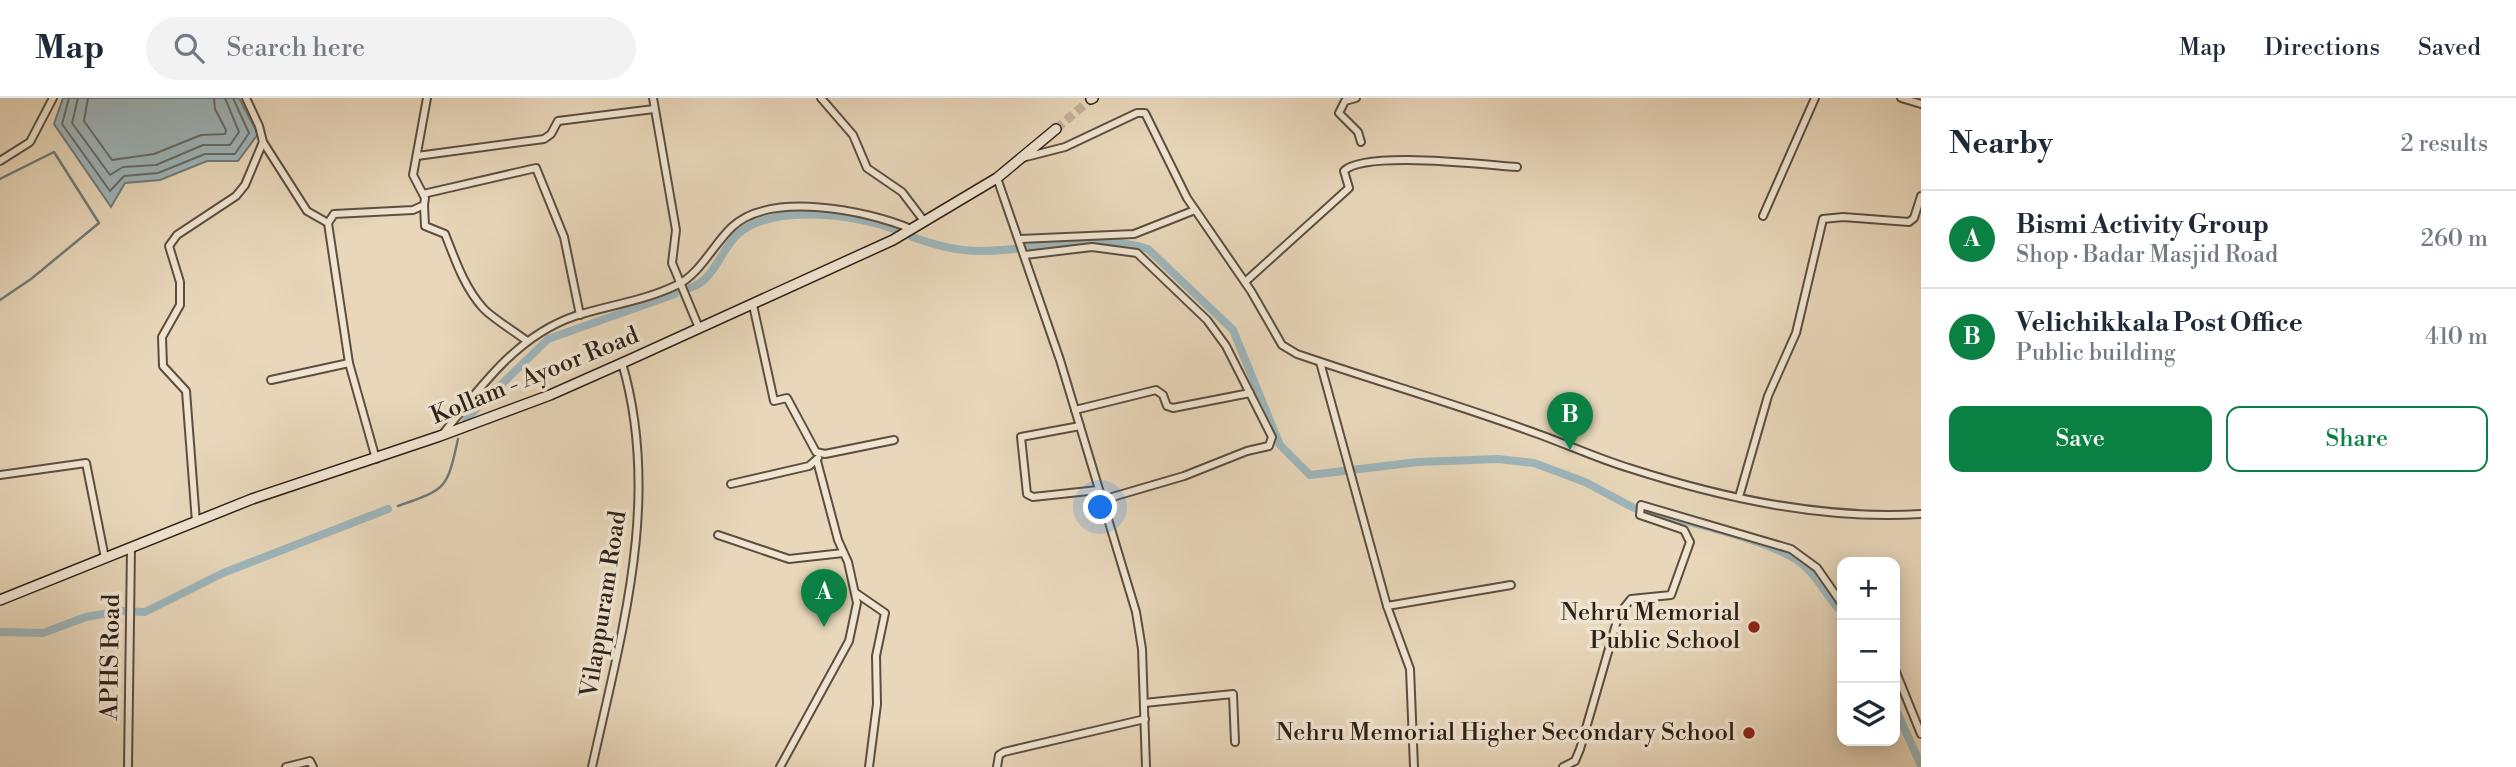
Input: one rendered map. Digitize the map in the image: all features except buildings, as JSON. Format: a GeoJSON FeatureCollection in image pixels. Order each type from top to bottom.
{"type":"FeatureCollection","features":[{"type":"Feature","properties":{"kind":"main road","name":"Kollam - Ayoor Road"},"geometry":{"type":"LineString","coordinates":[[0,600],[252,499],[376,459],[550,395],[753,305],[911,229],[997,177],[1056,129]]}},
{"type":"Feature","properties":{"kind":"street"},"geometry":{"type":"LineString","coordinates":[[0,162],[30,142],[53,98]]}},
{"type":"Feature","properties":{"kind":"street"},"geometry":{"type":"LineString","coordinates":[[246,98],[260,126],[263,142],[307,211],[328,223]]}},
{"type":"Feature","properties":{"kind":"street"},"geometry":{"type":"LineString","coordinates":[[427,98],[413,174],[423,194],[425,226],[445,234],[468,290],[485,311],[503,321],[527,341]]}},
{"type":"Feature","properties":{"kind":"street"},"geometry":{"type":"LineString","coordinates":[[653,98],[675,222],[673,263],[699,328]]}},
{"type":"Feature","properties":{"kind":"street"},"geometry":{"type":"LineString","coordinates":[[821,98],[853,135],[866,168],[902,192],[924,220]]}},
{"type":"Feature","properties":{"kind":"street"},"geometry":{"type":"LineString","coordinates":[[1356,98],[1345,102],[1339,113],[1358,132],[1361,142]]}},
{"type":"Feature","properties":{"kind":"street"},"geometry":{"type":"LineString","coordinates":[[1763,216],[1815,98]]}},
{"type":"Feature","properties":{"kind":"street"},"geometry":{"type":"LineString","coordinates":[[1901,98],[1921,104]]}},
{"type":"Feature","properties":{"kind":"street"},"geometry":{"type":"LineString","coordinates":[[417,156],[544,139],[551,134],[558,121],[654,109]]}},
{"type":"Feature","properties":{"kind":"street"},"geometry":{"type":"LineString","coordinates":[[1020,158],[1065,146],[1137,113],[1145,113],[1174,177],[1245,282],[1282,345],[1297,354],[1448,402],[1632,469],[1707,491],[1834,513],[1881,517],[1921,514]]}},
{"type":"Feature","properties":{"kind":"street"},"geometry":{"type":"LineString","coordinates":[[196,522],[186,391],[163,366],[162,337],[180,305],[180,282],[169,246],[177,236],[236,196],[251,173],[263,142]]}},
{"type":"Feature","properties":{"kind":"street"},"geometry":{"type":"LineString","coordinates":[[1245,282],[1349,188],[1344,173],[1347,168],[1363,162],[1391,160],[1517,167]]}},
{"type":"Feature","properties":{"kind":"street"},"geometry":{"type":"LineString","coordinates":[[423,194],[536,168],[564,237],[580,314]]}},
{"type":"Feature","properties":{"kind":"street"},"geometry":{"type":"LineString","coordinates":[[997,177],[1075,410],[1136,612],[1144,703],[1146,767]]}},
{"type":"Feature","properties":{"kind":"street"},"geometry":{"type":"LineString","coordinates":[[1739,497],[1769,396],[1796,333],[1822,221],[1830,217],[1909,222],[1914,218],[1921,196]]}},
{"type":"Feature","properties":{"kind":"street"},"geometry":{"type":"LineString","coordinates":[[376,459],[349,363],[328,223],[334,214],[413,210],[424,205]]}},
{"type":"Feature","properties":{"kind":"street"},"geometry":{"type":"LineString","coordinates":[[440,436],[469,398],[527,341],[553,325],[580,314],[650,296],[680,284],[691,276],[734,225],[759,212],[799,209],[863,211],[911,229]]}},
{"type":"Feature","properties":{"kind":"street"},"geometry":{"type":"LineString","coordinates":[[1020,241],[1134,234],[1195,210]]}},
{"type":"Feature","properties":{"kind":"street"},"geometry":{"type":"LineString","coordinates":[[1024,254],[1092,247],[1137,253],[1208,320],[1226,346],[1272,436],[1269,446],[1247,451],[1184,476],[1102,500]]}},
{"type":"Feature","properties":{"kind":"street"},"geometry":{"type":"LineString","coordinates":[[753,305],[774,401],[787,398],[818,458],[856,593],[855,618],[849,641],[780,767]]}},
{"type":"Feature","properties":{"kind":"street"},"geometry":{"type":"LineString","coordinates":[[1320,362],[1387,606],[1410,669],[1414,767]]}},
{"type":"Feature","properties":{"kind":"street"},"geometry":{"type":"LineString","coordinates":[[271,380],[349,363]]}},
{"type":"Feature","properties":{"kind":"street","name":"Vilappuram Road"},"geometry":{"type":"LineString","coordinates":[[592,767],[619,655],[638,533],[641,489],[635,414],[622,363]]}},
{"type":"Feature","properties":{"kind":"street"},"geometry":{"type":"LineString","coordinates":[[1075,410],[1156,390],[1163,395],[1167,406],[1173,408],[1250,393]]}},
{"type":"Feature","properties":{"kind":"street"},"geometry":{"type":"LineString","coordinates":[[1080,426],[1021,437],[1027,494],[1032,497],[1098,490]]}},
{"type":"Feature","properties":{"kind":"street"},"geometry":{"type":"LineString","coordinates":[[731,484],[809,466],[818,458],[894,440]]}},
{"type":"Feature","properties":{"kind":"street"},"geometry":{"type":"LineString","coordinates":[[0,475],[86,463],[105,558]]}},
{"type":"Feature","properties":{"kind":"street"},"geometry":{"type":"LineString","coordinates":[[1563,767],[1575,761],[1580,749],[1619,614],[1631,599],[1671,595],[1690,542],[1684,530],[1640,515],[1640,505],[1791,549],[1817,568],[1837,597]]}},
{"type":"Feature","properties":{"kind":"street"},"geometry":{"type":"LineString","coordinates":[[718,535],[789,559],[843,553]]}},
{"type":"Feature","properties":{"kind":"street","name":"APHS Road"},"geometry":{"type":"LineString","coordinates":[[128,767],[131,548]]}},
{"type":"Feature","properties":{"kind":"street"},"geometry":{"type":"LineString","coordinates":[[1387,606],[1511,585]]}},
{"type":"Feature","properties":{"kind":"street"},"geometry":{"type":"LineString","coordinates":[[856,593],[885,613],[876,656],[877,704],[869,767]]}},
{"type":"Feature","properties":{"kind":"street"},"geometry":{"type":"LineString","coordinates":[[1900,682],[1921,734]]}},
{"type":"Feature","properties":{"kind":"street"},"geometry":{"type":"LineString","coordinates":[[1144,703],[1233,694],[1235,742]]}},
{"type":"Feature","properties":{"kind":"street"},"geometry":{"type":"LineString","coordinates":[[997,767],[999,755],[1004,752],[1145,719]]}},
{"type":"Feature","properties":{"kind":"street"},"geometry":{"type":"LineString","coordinates":[[286,767],[310,761],[313,767]]}},
{"type":"Feature","properties":{"kind":"water"},"geometry":{"type":"Polygon","coordinates":[[[63,98],[239,98],[258,134],[238,161],[207,161],[160,180],[125,183],[111,207],[54,124],[63,98]]]}},
{"type":"Feature","properties":{"kind":"waterway"},"geometry":{"type":"LineString","coordinates":[[0,179],[54,152],[99,223],[31,279],[0,300]]}},
{"type":"Feature","properties":{"kind":"waterway"},"geometry":{"type":"LineString","coordinates":[[689,288],[705,279],[738,234],[771,218],[792,215],[836,216],[894,229]]}},
{"type":"Feature","properties":{"kind":"waterway"},"geometry":{"type":"LineString","coordinates":[[912,237],[972,251],[1085,242],[1127,244],[1148,249],[1233,330],[1280,445],[1310,475],[1418,462],[1498,459],[1534,463],[1585,482],[1634,508]]}},
{"type":"Feature","properties":{"kind":"waterway"},"geometry":{"type":"LineString","coordinates":[[466,419],[548,339],[675,294]]}},
{"type":"Feature","properties":{"kind":"waterway"},"geometry":{"type":"LineString","coordinates":[[398,506],[436,491],[442,485],[451,468],[458,439]]}},
{"type":"Feature","properties":{"kind":"waterway"},"geometry":{"type":"LineString","coordinates":[[0,632],[43,633],[86,617],[120,611],[145,612],[223,573],[388,509]]}},
{"type":"Feature","properties":{"kind":"waterway"},"geometry":{"type":"LineString","coordinates":[[1643,511],[1722,531],[1782,552],[1804,565],[1837,606]]}},
{"type":"Feature","properties":{"kind":"waterway"},"geometry":{"type":"LineString","coordinates":[[1900,719],[1921,765]]}},
{"type":"Feature","properties":{"kind":"tunnel"},"geometry":{"type":"LineString","coordinates":[[1056,129],[1091,99]]}},
{"type":"Feature","properties":{"kind":"place","name":"Velichikkala Post Office"},"geometry":{"type":"Point","coordinates":[1570,450]}},
{"type":"Feature","properties":{"kind":"place","name":"Bismi Activity Group"},"geometry":{"type":"Point","coordinates":[824,627]}},
{"type":"Feature","properties":{"kind":"place","name":"Nehru Memorial Public School"},"geometry":{"type":"Point","coordinates":[1754,627]}},
{"type":"Feature","properties":{"kind":"place","name":"Nehru Memorial Higher Secondary School"},"geometry":{"type":"Point","coordinates":[1749,733]}}]}
